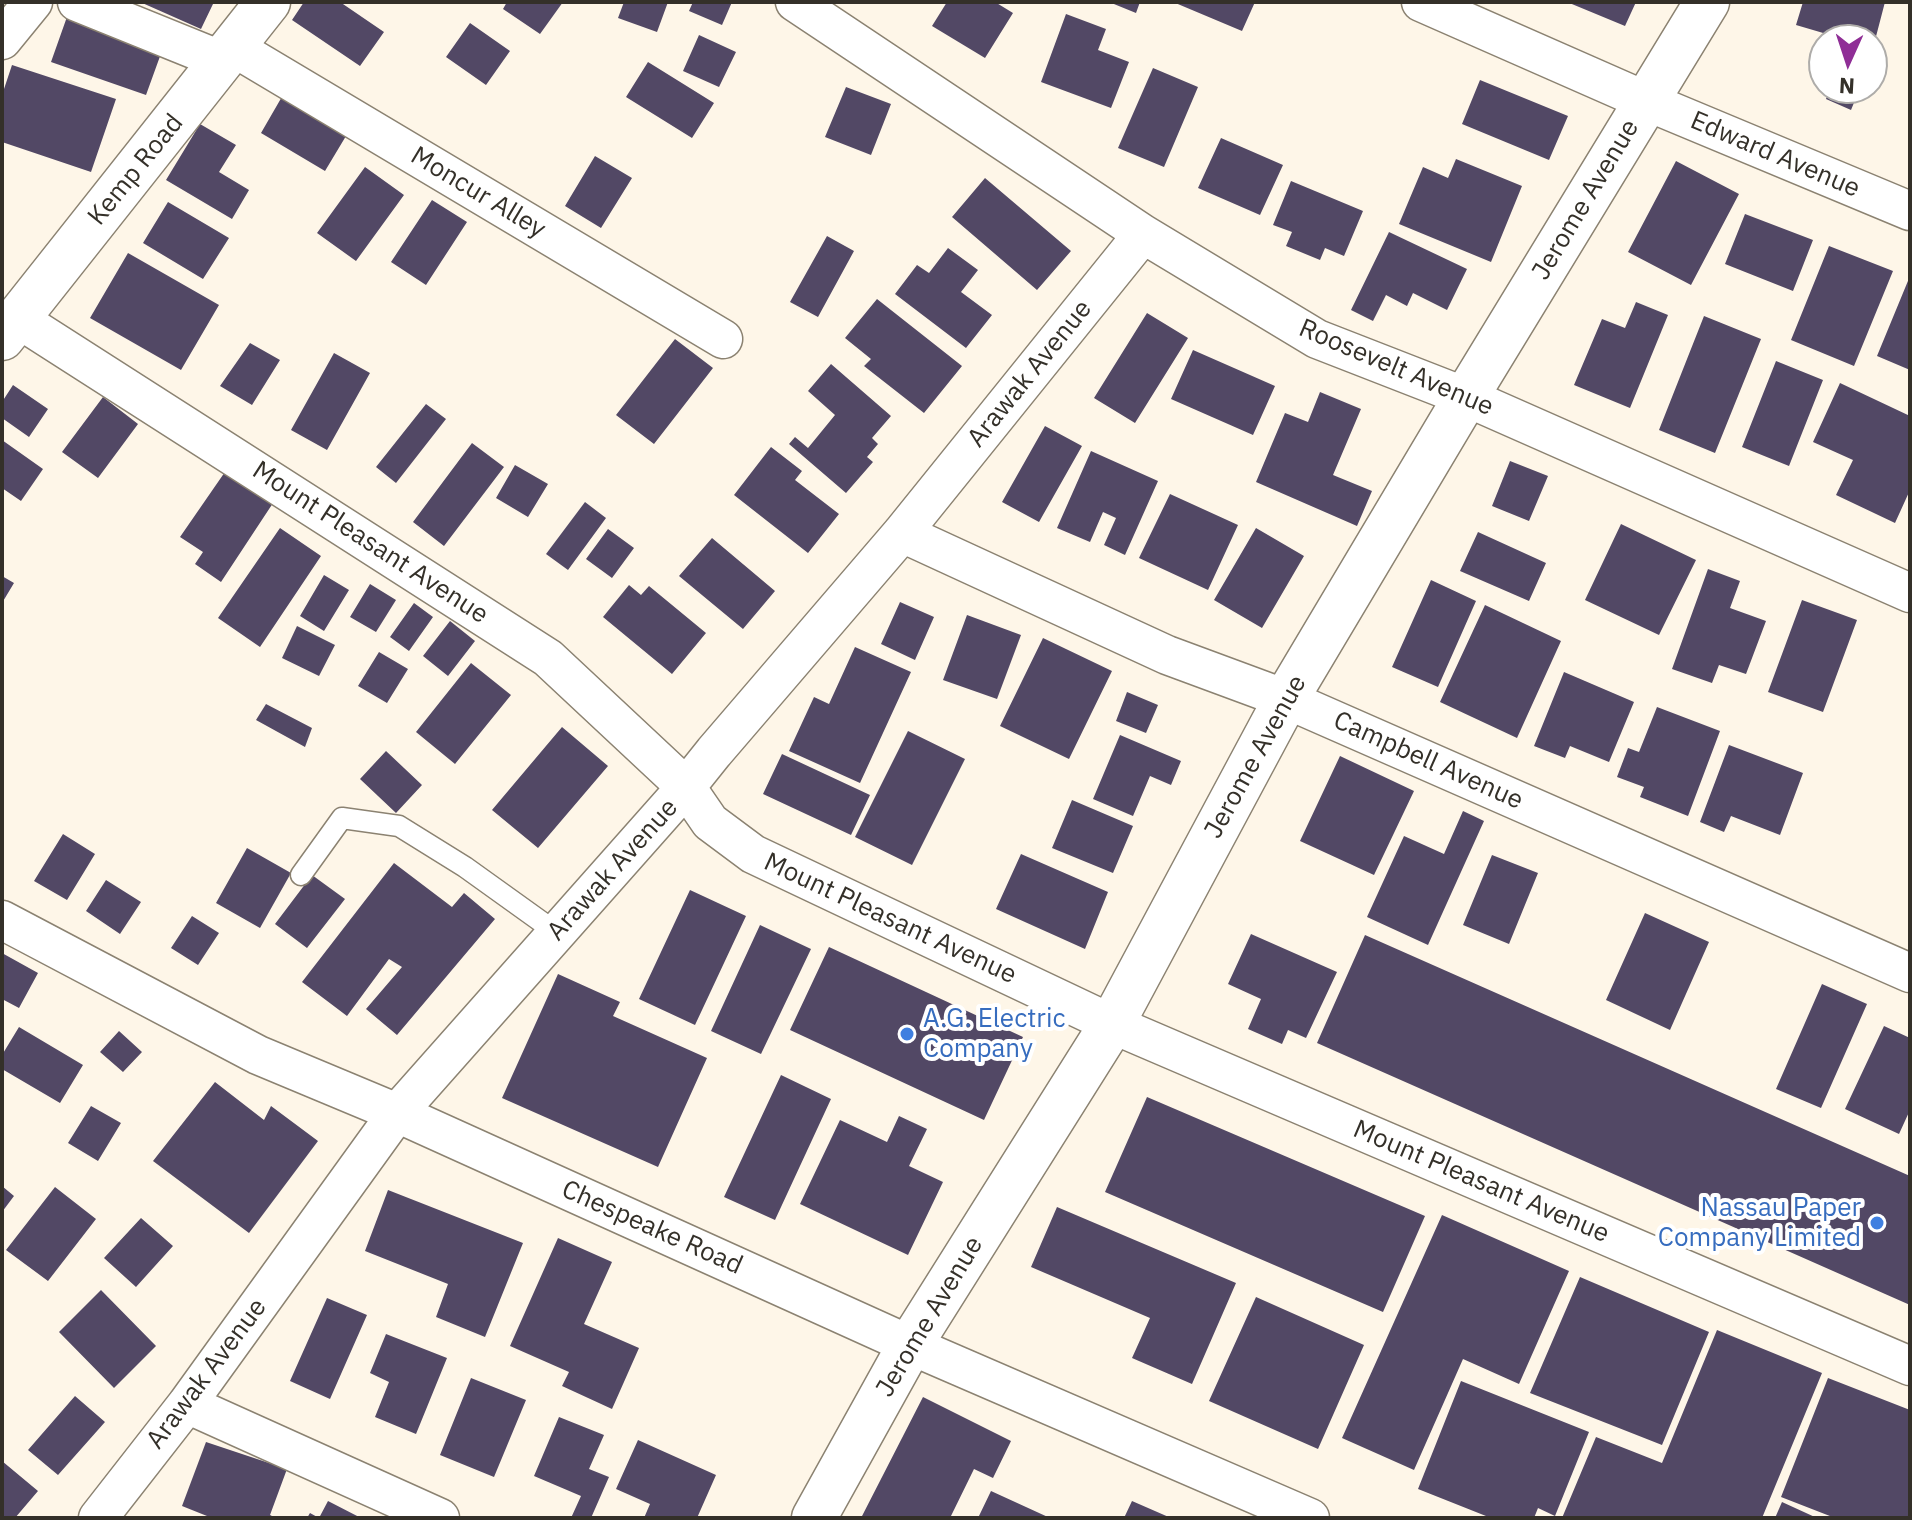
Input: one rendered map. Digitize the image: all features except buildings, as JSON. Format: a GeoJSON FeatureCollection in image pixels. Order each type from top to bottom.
{"type":"FeatureCollection","features":[{"type":"Feature","properties":{"kind":"street"},"geometry":{"type":"LineString","coordinates":[[2,40],[33,2]]}},
{"type":"Feature","properties":{"kind":"street","name":"Moncur Alley"},"geometry":{"type":"LineString","coordinates":[[77,2],[228,54],[723,339]]}},
{"type":"Feature","properties":{"kind":"street","name":"Kemp Road"},"geometry":{"type":"LineString","coordinates":[[10,328],[268,2]]}},
{"type":"Feature","properties":{"kind":"street","name":"Roosevelt Avenue"},"geometry":{"type":"LineString","coordinates":[[795,2],[1143,234],[1317,339],[1466,397],[1910,593]]}},
{"type":"Feature","properties":{"kind":"street","name":"Edward Avenue"},"geometry":{"type":"LineString","coordinates":[[1421,2],[1646,101],[1910,211]]}},
{"type":"Feature","properties":{"kind":"street","name":"Jerome Avenue"},"geometry":{"type":"LineString","coordinates":[[814,1518],[910,1345],[1112,1024],[1286,699],[1707,2]]}},
{"type":"Feature","properties":{"kind":"street","name":"Arawak Avenue"},"geometry":{"type":"LineString","coordinates":[[98,1518],[187,1404],[397,1113],[686,787],[902,533],[1143,234]]}},
{"type":"Feature","properties":{"kind":"street","name":"Mount Pleasant Avenue"},"geometry":{"type":"LineString","coordinates":[[10,328],[548,658],[686,787],[710,822],[753,854],[1112,1024],[1910,1366]]}},
{"type":"Feature","properties":{"kind":"street","name":"Campbell Avenue"},"geometry":{"type":"LineString","coordinates":[[902,533],[1167,655],[1286,699],[1910,973]]}},
{"type":"Feature","properties":{"kind":"street","name":"Chespeake Road"},"geometry":{"type":"LineString","coordinates":[[2,920],[258,1055],[397,1113],[910,1345],[1310,1518]]}},
{"type":"Feature","properties":{"kind":"street"},"geometry":{"type":"LineString","coordinates":[[187,1404],[440,1518]]}},
{"type":"Feature","properties":{"kind":"lane"},"geometry":{"type":"LineString","coordinates":[[301,875],[342,818],[399,826],[465,867],[557,933]]}},
{"type":"Feature","properties":{"kind":"place","name":"A.G. Electric Company"},"geometry":{"type":"Point","coordinates":[907,1034]}},
{"type":"Feature","properties":{"kind":"place","name":"Nassau Paper Company Limited"},"geometry":{"type":"Point","coordinates":[1877,1223]}}]}
